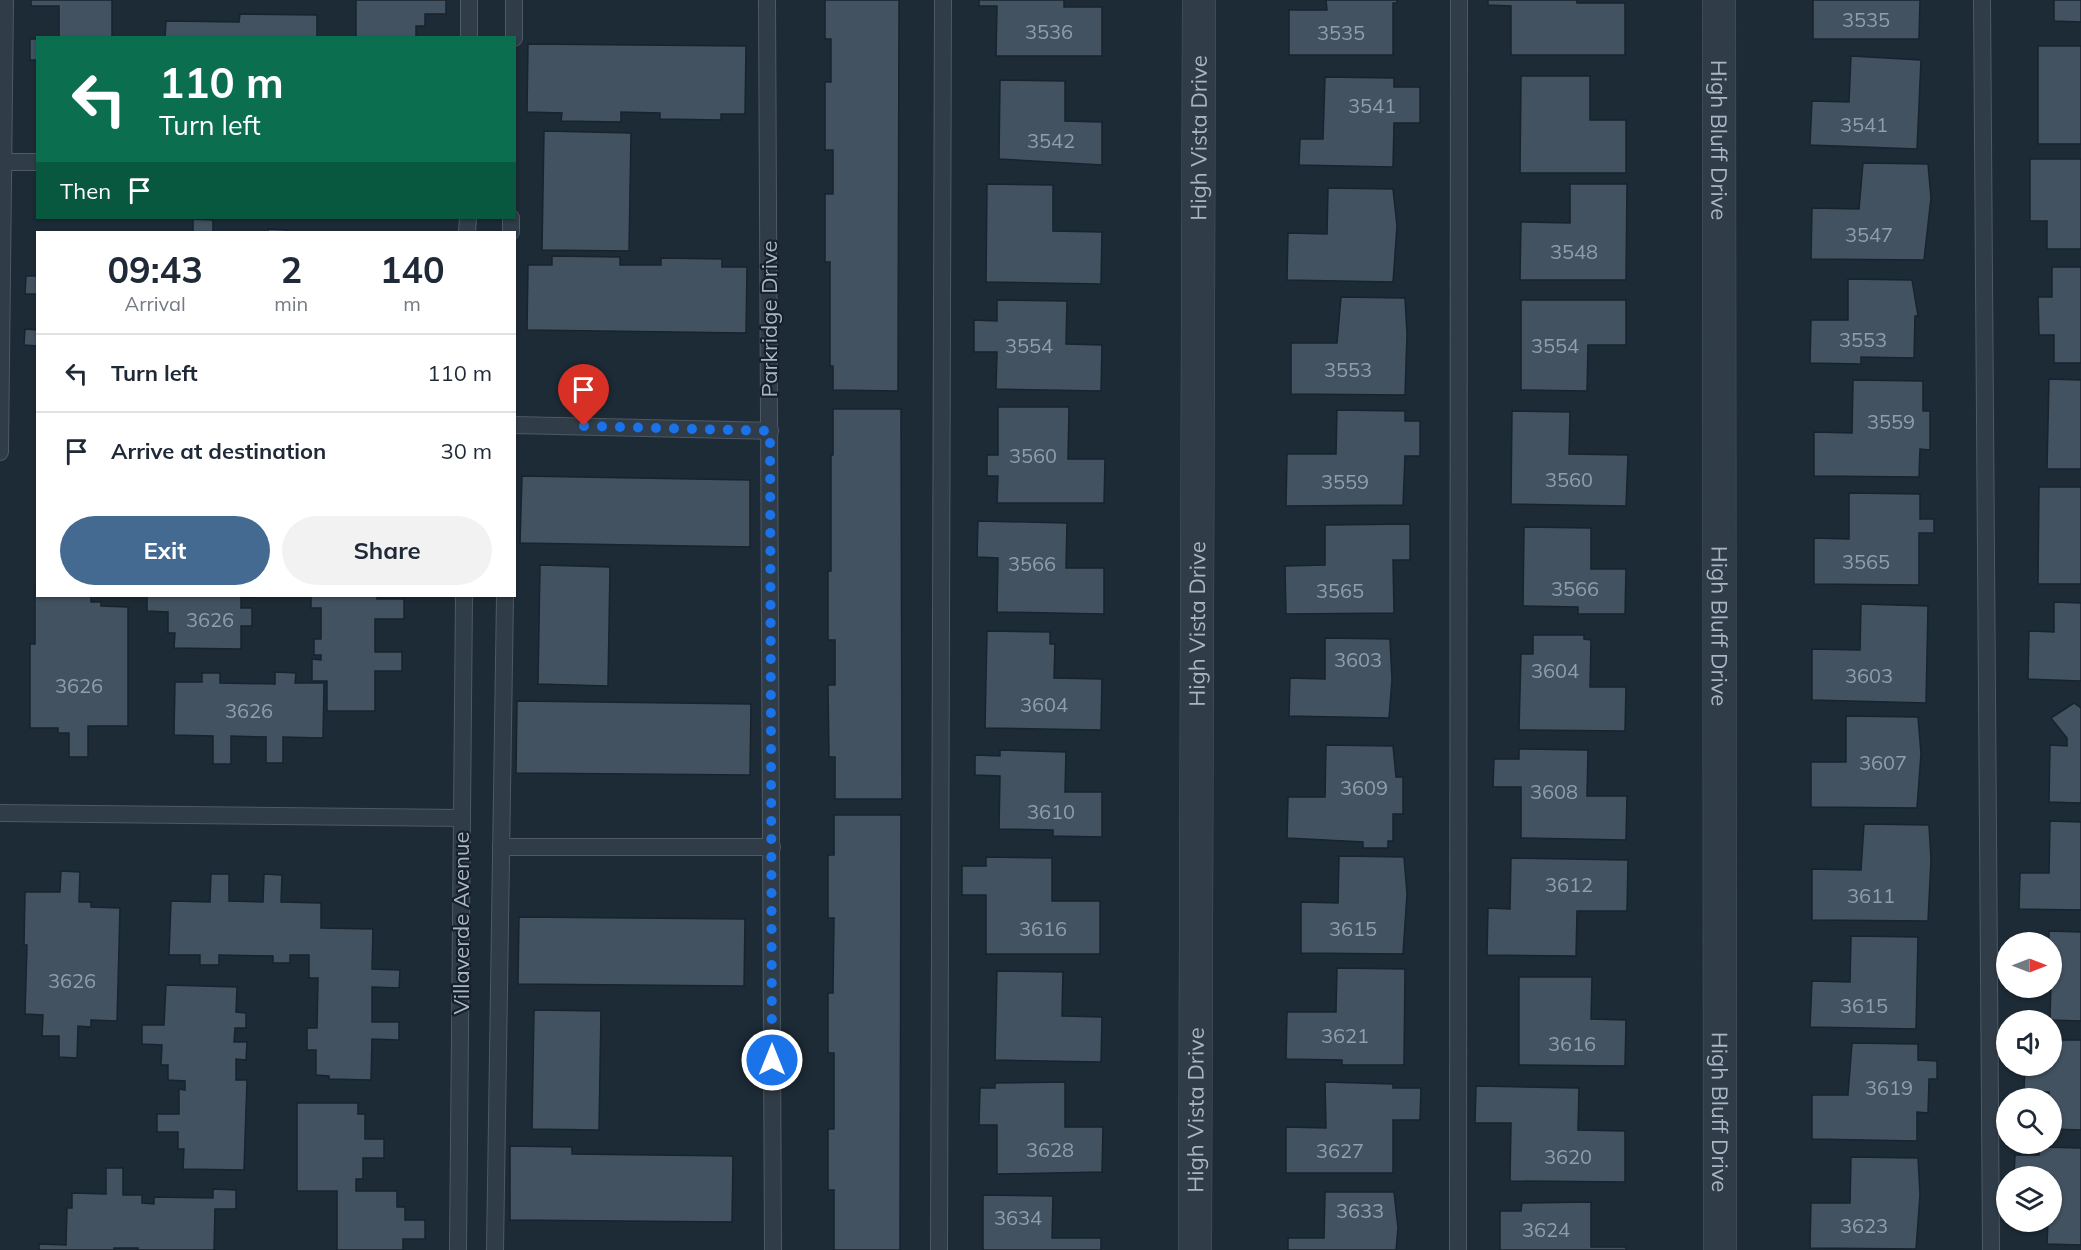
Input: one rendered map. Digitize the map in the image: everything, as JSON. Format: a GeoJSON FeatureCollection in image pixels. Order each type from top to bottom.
{"type":"FeatureCollection","features":[{"type":"Feature","properties":{"kind":"street","name":"High Vista Drive"},"geometry":{"type":"LineString","coordinates":[[1195,1250],[1199,0]]}},
{"type":"Feature","properties":{"kind":"street","name":"High Bluff Drive"},"geometry":{"type":"LineString","coordinates":[[1719,0],[1720,1250]]}},
{"type":"Feature","properties":{"kind":"lane"},"geometry":{"type":"LineString","coordinates":[[0,452],[5,0]]}},
{"type":"Feature","properties":{"kind":"lane"},"geometry":{"type":"LineString","coordinates":[[469,36],[470,0]]}},
{"type":"Feature","properties":{"kind":"lane"},"geometry":{"type":"LineString","coordinates":[[514,0],[514,36]]}},
{"type":"Feature","properties":{"kind":"lane","name":"Parkridge Drive"},"geometry":{"type":"LineString","coordinates":[[767,0],[773,1250]]}},
{"type":"Feature","properties":{"kind":"lane"},"geometry":{"type":"LineString","coordinates":[[939,1250],[943,0]]}},
{"type":"Feature","properties":{"kind":"lane"},"geometry":{"type":"LineString","coordinates":[[1458,1250],[1459,0]]}},
{"type":"Feature","properties":{"kind":"lane"},"geometry":{"type":"LineString","coordinates":[[1982,0],[1990,1250]]}},
{"type":"Feature","properties":{"kind":"lane"},"geometry":{"type":"LineString","coordinates":[[2,162],[36,162]]}},
{"type":"Feature","properties":{"kind":"lane"},"geometry":{"type":"LineString","coordinates":[[516,425],[770,431]]}},
{"type":"Feature","properties":{"kind":"lane","name":"Villaverde Avenue"},"geometry":{"type":"LineString","coordinates":[[458,1250],[464,597]]}},
{"type":"Feature","properties":{"kind":"lane"},"geometry":{"type":"LineString","coordinates":[[495,1250],[505,597]]}},
{"type":"Feature","properties":{"kind":"lane"},"geometry":{"type":"LineString","coordinates":[[0,813],[462,818]]}},
{"type":"Feature","properties":{"kind":"lane"},"geometry":{"type":"LineString","coordinates":[[501,847],[772,847]]}},
{"type":"Feature","properties":{"kind":"building"},"geometry":{"type":"Polygon","coordinates":[[[31,0],[112,0],[112,36],[59,36],[59,6],[31,6],[31,0]]]}},
{"type":"Feature","properties":{"kind":"building"},"geometry":{"type":"Polygon","coordinates":[[[356,0],[446,0],[446,14],[425,14],[425,26],[416,26],[416,36],[356,36],[356,0]]]}},
{"type":"Feature","properties":{"kind":"building"},"geometry":{"type":"Polygon","coordinates":[[[825,0],[899,0],[898,391],[833,390],[833,366],[830,366],[830,262],[825,262],[825,194],[833,194],[833,150],[825,150],[825,82],[831,82],[831,39],[825,39],[825,0]]]}},
{"type":"Feature","properties":{"kind":"building"},"geometry":{"type":"Polygon","coordinates":[[[979,0],[1064,0],[1064,7],[1102,7],[1102,56],[996,56],[997,6],[979,6],[979,0]]]}},
{"type":"Feature","properties":{"kind":"building"},"geometry":{"type":"Polygon","coordinates":[[[1326,0],[1397,0],[1397,3],[1393,3],[1393,55],[1289,55],[1289,10],[1327,10],[1326,0]]]}},
{"type":"Feature","properties":{"kind":"building"},"geometry":{"type":"Polygon","coordinates":[[[1488,0],[1577,0],[1577,3],[1625,3],[1625,55],[1511,55],[1511,6],[1488,5],[1488,0]]]}},
{"type":"Feature","properties":{"kind":"building"},"geometry":{"type":"Polygon","coordinates":[[[1813,0],[1920,0],[1919,39],[1813,39],[1813,0]]]}},
{"type":"Feature","properties":{"kind":"building"},"geometry":{"type":"Polygon","coordinates":[[[2054,0],[2081,0],[2081,22],[2054,21],[2054,0]]]}},
{"type":"Feature","properties":{"kind":"building"},"geometry":{"type":"Polygon","coordinates":[[[240,14],[317,15],[317,36],[165,36],[166,21],[239,22],[240,14]]]}},
{"type":"Feature","properties":{"kind":"building"},"geometry":{"type":"Polygon","coordinates":[[[30,39],[36,39],[36,60],[30,60],[30,39]]]}},
{"type":"Feature","properties":{"kind":"building"},"geometry":{"type":"Polygon","coordinates":[[[528,44],[746,46],[745,114],[721,114],[721,120],[660,119],[660,113],[621,112],[621,122],[561,121],[562,113],[527,112],[528,44]]]}},
{"type":"Feature","properties":{"kind":"building"},"geometry":{"type":"Polygon","coordinates":[[[2038,46],[2081,46],[2081,144],[2038,144],[2038,46]]]}},
{"type":"Feature","properties":{"kind":"building"},"geometry":{"type":"Polygon","coordinates":[[[1851,56],[1921,60],[1917,149],[1810,145],[1812,101],[1849,102],[1851,56]]]}},
{"type":"Feature","properties":{"kind":"building"},"geometry":{"type":"Polygon","coordinates":[[[1521,76],[1590,76],[1590,120],[1626,120],[1626,173],[1520,173],[1521,76]]]}},
{"type":"Feature","properties":{"kind":"building"},"geometry":{"type":"Polygon","coordinates":[[[1325,77],[1394,78],[1394,87],[1420,87],[1420,123],[1394,123],[1393,167],[1299,165],[1300,139],[1323,139],[1325,77]]]}},
{"type":"Feature","properties":{"kind":"building"},"geometry":{"type":"Polygon","coordinates":[[[1000,80],[1065,81],[1065,121],[1102,122],[1102,165],[999,159],[1000,80]]]}},
{"type":"Feature","properties":{"kind":"building"},"geometry":{"type":"Polygon","coordinates":[[[544,131],[631,133],[629,251],[542,250],[544,131]]]}},
{"type":"Feature","properties":{"kind":"building"},"geometry":{"type":"Polygon","coordinates":[[[2030,159],[2081,159],[2081,249],[2047,249],[2047,221],[2030,221],[2030,159]]]}},
{"type":"Feature","properties":{"kind":"building"},"geometry":{"type":"Polygon","coordinates":[[[1863,163],[1928,164],[1931,198],[1924,260],[1811,259],[1812,208],[1859,209],[1863,163]]]}},
{"type":"Feature","properties":{"kind":"building"},"geometry":{"type":"Polygon","coordinates":[[[987,184],[1053,185],[1053,231],[1102,232],[1101,284],[986,282],[987,184]]]}},
{"type":"Feature","properties":{"kind":"building"},"geometry":{"type":"Polygon","coordinates":[[[1570,184],[1627,184],[1626,280],[1520,280],[1521,222],[1570,223],[1570,184]]]}},
{"type":"Feature","properties":{"kind":"building"},"geometry":{"type":"Polygon","coordinates":[[[1328,188],[1393,189],[1397,226],[1393,282],[1287,280],[1288,233],[1327,234],[1328,188]]]}},
{"type":"Feature","properties":{"kind":"building"},"geometry":{"type":"Polygon","coordinates":[[[193,219],[213,220],[213,231],[193,231],[193,219]]]}},
{"type":"Feature","properties":{"kind":"building"},"geometry":{"type":"Polygon","coordinates":[[[268,229],[287,230],[287,231],[268,231],[268,229]]]}},
{"type":"Feature","properties":{"kind":"building"},"geometry":{"type":"Polygon","coordinates":[[[552,256],[620,257],[620,265],[661,265],[661,258],[722,259],[722,267],[747,267],[746,333],[527,330],[528,265],[552,265],[552,256]]]}},
{"type":"Feature","properties":{"kind":"building"},"geometry":{"type":"Polygon","coordinates":[[[2052,267],[2081,267],[2081,363],[2054,363],[2054,335],[2039,335],[2038,297],[2052,297],[2052,267]]]}},
{"type":"Feature","properties":{"kind":"building"},"geometry":{"type":"Polygon","coordinates":[[[26,276],[36,276],[36,294],[25,294],[26,276]]]}},
{"type":"Feature","properties":{"kind":"building"},"geometry":{"type":"Polygon","coordinates":[[[1848,279],[1912,280],[1918,316],[1915,316],[1914,358],[1861,357],[1861,364],[1810,363],[1811,320],[1848,320],[1848,279]]]}},
{"type":"Feature","properties":{"kind":"building"},"geometry":{"type":"Polygon","coordinates":[[[1341,297],[1405,298],[1407,334],[1405,395],[1291,394],[1291,343],[1337,343],[1341,297]]]}},
{"type":"Feature","properties":{"kind":"building"},"geometry":{"type":"Polygon","coordinates":[[[997,300],[1067,301],[1066,344],[1102,345],[1101,391],[996,389],[997,352],[974,352],[974,320],[997,321],[997,300]]]}},
{"type":"Feature","properties":{"kind":"building"},"geometry":{"type":"Polygon","coordinates":[[[1521,300],[1626,300],[1626,345],[1588,345],[1587,391],[1521,390],[1521,300]]]}},
{"type":"Feature","properties":{"kind":"building"},"geometry":{"type":"Polygon","coordinates":[[[25,329],[36,330],[36,346],[24,345],[25,329]]]}},
{"type":"Feature","properties":{"kind":"building"},"geometry":{"type":"Polygon","coordinates":[[[2049,379],[2081,380],[2081,469],[2047,469],[2049,379]]]}},
{"type":"Feature","properties":{"kind":"building"},"geometry":{"type":"Polygon","coordinates":[[[1853,380],[1923,381],[1923,411],[1930,411],[1930,450],[1920,449],[1919,477],[1814,476],[1814,432],[1852,433],[1853,380]]]}},
{"type":"Feature","properties":{"kind":"building"},"geometry":{"type":"Polygon","coordinates":[[[998,407],[1069,407],[1068,459],[1105,459],[1104,503],[997,503],[998,476],[987,476],[987,455],[998,455],[998,407]]]}},
{"type":"Feature","properties":{"kind":"building"},"geometry":{"type":"Polygon","coordinates":[[[833,409],[901,409],[902,799],[835,799],[835,757],[829,757],[828,685],[835,685],[835,640],[828,640],[833,409]]]}},
{"type":"Feature","properties":{"kind":"building"},"geometry":{"type":"Polygon","coordinates":[[[1337,410],[1405,411],[1405,421],[1420,421],[1420,456],[1405,456],[1403,505],[1286,506],[1287,454],[1336,454],[1337,410]]]}},
{"type":"Feature","properties":{"kind":"building"},"geometry":{"type":"Polygon","coordinates":[[[1512,411],[1570,412],[1569,454],[1628,455],[1626,506],[1511,504],[1512,411]]]}},
{"type":"Feature","properties":{"kind":"building"},"geometry":{"type":"Polygon","coordinates":[[[522,476],[750,480],[750,547],[520,543],[522,476]]]}},
{"type":"Feature","properties":{"kind":"building"},"geometry":{"type":"Polygon","coordinates":[[[2039,487],[2081,487],[2081,584],[2038,584],[2039,487]]]}},
{"type":"Feature","properties":{"kind":"building"},"geometry":{"type":"Polygon","coordinates":[[[1849,493],[1920,494],[1920,519],[1934,519],[1934,533],[1919,533],[1919,585],[1814,584],[1814,538],[1849,539],[1849,493]]]}},
{"type":"Feature","properties":{"kind":"building"},"geometry":{"type":"Polygon","coordinates":[[[978,521],[1067,523],[1066,568],[1104,568],[1104,614],[997,612],[998,558],[977,557],[978,521]]]}},
{"type":"Feature","properties":{"kind":"building"},"geometry":{"type":"Polygon","coordinates":[[[1410,524],[1410,560],[1393,560],[1394,613],[1286,614],[1285,566],[1325,565],[1325,525],[1410,524]]]}},
{"type":"Feature","properties":{"kind":"building"},"geometry":{"type":"Polygon","coordinates":[[[1524,527],[1591,528],[1591,569],[1626,569],[1625,614],[1578,614],[1578,607],[1523,606],[1524,527]]]}},
{"type":"Feature","properties":{"kind":"building"},"geometry":{"type":"Polygon","coordinates":[[[540,565],[610,567],[608,686],[538,684],[540,565]]]}},
{"type":"Feature","properties":{"kind":"building"},"geometry":{"type":"Polygon","coordinates":[[[35,589],[36,597],[91,597],[91,602],[101,602],[101,606],[128,607],[128,726],[88,726],[88,757],[69,757],[69,733],[58,733],[58,728],[30,728],[30,644],[35,644],[35,589]]]}},
{"type":"Feature","properties":{"kind":"building"},"geometry":{"type":"Polygon","coordinates":[[[147,597],[241,597],[241,608],[252,608],[252,626],[241,626],[241,649],[174,648],[175,633],[168,633],[168,612],[147,611],[147,597]]]}},
{"type":"Feature","properties":{"kind":"building"},"geometry":{"type":"Polygon","coordinates":[[[311,597],[404,599],[404,619],[375,619],[375,652],[402,652],[402,671],[375,671],[375,711],[327,711],[327,681],[312,681],[312,659],[321,660],[321,655],[314,655],[314,639],[321,639],[321,608],[311,608],[311,597]]]}},
{"type":"Feature","properties":{"kind":"building"},"geometry":{"type":"Polygon","coordinates":[[[2054,602],[2081,603],[2081,681],[2028,679],[2029,631],[2054,632],[2054,602]]]}},
{"type":"Feature","properties":{"kind":"building"},"geometry":{"type":"Polygon","coordinates":[[[1861,604],[1928,606],[1926,703],[1812,700],[1812,649],[1860,650],[1861,604]]]}},
{"type":"Feature","properties":{"kind":"building"},"geometry":{"type":"Polygon","coordinates":[[[987,631],[1050,632],[1050,644],[1055,644],[1054,678],[1102,679],[1101,730],[985,728],[987,631]]]}},
{"type":"Feature","properties":{"kind":"building"},"geometry":{"type":"Polygon","coordinates":[[[1533,635],[1584,635],[1584,639],[1591,640],[1590,687],[1626,687],[1625,731],[1519,730],[1521,654],[1533,654],[1533,635]]]}},
{"type":"Feature","properties":{"kind":"building"},"geometry":{"type":"Polygon","coordinates":[[[1325,638],[1390,639],[1392,680],[1389,718],[1289,716],[1290,678],[1325,679],[1325,638]]]}},
{"type":"Feature","properties":{"kind":"building"},"geometry":{"type":"Polygon","coordinates":[[[275,672],[296,673],[295,683],[324,683],[323,738],[283,737],[283,763],[266,763],[266,737],[231,736],[231,764],[213,764],[213,736],[174,735],[175,682],[202,682],[202,673],[220,673],[220,683],[275,684],[275,672]]]}},
{"type":"Feature","properties":{"kind":"building"},"geometry":{"type":"Polygon","coordinates":[[[517,701],[751,704],[750,775],[516,773],[517,701]]]}},
{"type":"Feature","properties":{"kind":"building"},"geometry":{"type":"Polygon","coordinates":[[[2074,703],[2081,708],[2081,803],[2049,802],[2050,745],[2067,746],[2067,738],[2051,718],[2074,703]]]}},
{"type":"Feature","properties":{"kind":"building"},"geometry":{"type":"Polygon","coordinates":[[[1846,716],[1918,717],[1921,754],[1917,808],[1811,807],[1811,762],[1846,762],[1846,716]]]}},
{"type":"Feature","properties":{"kind":"building"},"geometry":{"type":"Polygon","coordinates":[[[1326,745],[1393,746],[1396,777],[1403,777],[1403,814],[1393,814],[1393,841],[1388,841],[1388,848],[1363,848],[1363,842],[1287,838],[1288,797],[1325,797],[1326,745]]]}},
{"type":"Feature","properties":{"kind":"building"},"geometry":{"type":"Polygon","coordinates":[[[1519,749],[1588,750],[1587,796],[1627,796],[1626,840],[1521,838],[1521,787],[1493,787],[1494,759],[1519,759],[1519,749]]]}},
{"type":"Feature","properties":{"kind":"building"},"geometry":{"type":"Polygon","coordinates":[[[1000,750],[1066,752],[1065,792],[1102,792],[1102,837],[1053,836],[1053,830],[999,829],[1000,776],[975,775],[975,755],[1000,756],[1000,750]]]}},
{"type":"Feature","properties":{"kind":"building"},"geometry":{"type":"Polygon","coordinates":[[[834,815],[901,815],[900,1250],[834,1250],[834,1190],[828,1190],[828,1129],[834,1129],[834,1053],[828,1053],[828,993],[833,993],[834,918],[828,918],[828,855],[834,855],[834,815]]]}},
{"type":"Feature","properties":{"kind":"building"},"geometry":{"type":"Polygon","coordinates":[[[2050,821],[2081,822],[2081,910],[2019,909],[2020,873],[2049,873],[2050,821]]]}},
{"type":"Feature","properties":{"kind":"building"},"geometry":{"type":"Polygon","coordinates":[[[1864,824],[1929,825],[1931,860],[1928,921],[1812,920],[1812,869],[1861,870],[1864,824]]]}},
{"type":"Feature","properties":{"kind":"building"},"geometry":{"type":"Polygon","coordinates":[[[1339,856],[1404,857],[1407,894],[1403,954],[1301,953],[1301,902],[1338,903],[1339,856]]]}},
{"type":"Feature","properties":{"kind":"building"},"geometry":{"type":"Polygon","coordinates":[[[986,857],[1052,858],[1052,901],[1100,901],[1100,954],[986,954],[986,895],[962,895],[962,866],[986,866],[986,857]]]}},
{"type":"Feature","properties":{"kind":"building"},"geometry":{"type":"Polygon","coordinates":[[[1511,858],[1628,860],[1627,911],[1577,911],[1576,956],[1487,955],[1488,908],[1510,909],[1511,858]]]}},
{"type":"Feature","properties":{"kind":"building"},"geometry":{"type":"Polygon","coordinates":[[[61,871],[80,872],[79,902],[91,902],[91,907],[120,908],[117,1021],[91,1020],[91,1027],[78,1026],[77,1058],[59,1057],[59,1036],[42,1036],[43,1015],[25,1014],[27,945],[24,945],[25,892],[60,892],[61,871]]]}},
{"type":"Feature","properties":{"kind":"building"},"geometry":{"type":"Polygon","coordinates":[[[211,874],[229,874],[229,901],[263,902],[264,874],[282,875],[281,902],[321,903],[321,928],[373,929],[372,969],[400,970],[399,988],[372,987],[372,1022],[399,1022],[399,1040],[372,1039],[371,1080],[329,1079],[329,1076],[316,1075],[316,1050],[307,1050],[307,1028],[317,1028],[318,978],[309,978],[309,955],[290,955],[290,963],[273,963],[273,956],[219,955],[219,965],[200,965],[200,955],[169,955],[171,901],[210,902],[211,874]]]}},
{"type":"Feature","properties":{"kind":"building"},"geometry":{"type":"Polygon","coordinates":[[[519,917],[745,919],[744,986],[518,984],[519,917]]]}},
{"type":"Feature","properties":{"kind":"building"},"geometry":{"type":"Polygon","coordinates":[[[2049,931],[2081,932],[2081,1021],[2062,1020],[2062,1010],[2050,1010],[2051,998],[2062,998],[2062,932],[2049,931]]]}},
{"type":"Feature","properties":{"kind":"building"},"geometry":{"type":"Polygon","coordinates":[[[1851,936],[1918,937],[1916,1029],[1810,1027],[1812,981],[1850,982],[1851,936]]]}},
{"type":"Feature","properties":{"kind":"building"},"geometry":{"type":"Polygon","coordinates":[[[1337,968],[1405,969],[1404,1065],[1342,1065],[1342,1060],[1286,1059],[1287,1012],[1336,1012],[1337,968]]]}},
{"type":"Feature","properties":{"kind":"building"},"geometry":{"type":"Polygon","coordinates":[[[997,971],[1063,972],[1062,1016],[1102,1017],[1101,1062],[995,1060],[997,971]]]}},
{"type":"Feature","properties":{"kind":"building"},"geometry":{"type":"Polygon","coordinates":[[[1519,977],[1592,977],[1591,1019],[1626,1020],[1625,1066],[1519,1065],[1519,977]]]}},
{"type":"Feature","properties":{"kind":"building"},"geometry":{"type":"Polygon","coordinates":[[[166,985],[237,987],[236,1012],[246,1013],[246,1028],[235,1028],[234,1042],[247,1042],[246,1060],[236,1059],[236,1080],[247,1080],[244,1170],[183,1169],[184,1149],[178,1149],[178,1132],[157,1132],[157,1114],[179,1114],[179,1089],[185,1090],[185,1081],[168,1080],[168,1065],[161,1065],[162,1045],[142,1044],[142,1025],[164,1025],[166,985]]]}},
{"type":"Feature","properties":{"kind":"building"},"geometry":{"type":"Polygon","coordinates":[[[534,1010],[601,1011],[599,1130],[532,1129],[534,1010]]]}},
{"type":"Feature","properties":{"kind":"building"},"geometry":{"type":"Polygon","coordinates":[[[2062,1040],[2081,1040],[2081,1130],[2062,1129],[2062,1088],[2024,1088],[2025,1076],[2062,1076],[2062,1040]]]}},
{"type":"Feature","properties":{"kind":"building"},"geometry":{"type":"Polygon","coordinates":[[[1852,1043],[1918,1044],[1918,1060],[1937,1061],[1937,1079],[1929,1079],[1928,1113],[1917,1112],[1917,1141],[1812,1139],[1812,1095],[1848,1095],[1852,1043]]]}},
{"type":"Feature","properties":{"kind":"building"},"geometry":{"type":"Polygon","coordinates":[[[1065,1082],[1065,1127],[1103,1127],[1102,1172],[997,1174],[997,1125],[979,1125],[980,1088],[995,1088],[995,1083],[1065,1082]]]}},
{"type":"Feature","properties":{"kind":"building"},"geometry":{"type":"Polygon","coordinates":[[[1325,1082],[1393,1084],[1393,1088],[1421,1088],[1420,1120],[1393,1120],[1393,1173],[1286,1173],[1286,1127],[1326,1128],[1325,1082]]]}},
{"type":"Feature","properties":{"kind":"building"},"geometry":{"type":"Polygon","coordinates":[[[1476,1086],[1579,1088],[1578,1130],[1625,1131],[1625,1182],[1510,1181],[1511,1123],[1475,1123],[1476,1086]]]}},
{"type":"Feature","properties":{"kind":"building"},"geometry":{"type":"Polygon","coordinates":[[[297,1103],[358,1103],[358,1114],[365,1114],[365,1139],[384,1139],[384,1158],[363,1158],[363,1179],[356,1179],[356,1191],[397,1191],[397,1207],[405,1207],[405,1220],[425,1220],[425,1239],[403,1239],[403,1250],[337,1250],[337,1191],[297,1191],[297,1103]]]}},
{"type":"Feature","properties":{"kind":"building"},"geometry":{"type":"Polygon","coordinates":[[[510,1146],[572,1147],[572,1154],[733,1156],[732,1222],[510,1220],[510,1146]]]}},
{"type":"Feature","properties":{"kind":"building"},"geometry":{"type":"Polygon","coordinates":[[[2062,1148],[2081,1148],[2081,1245],[2047,1244],[2048,1232],[2062,1232],[2062,1166],[2014,1166],[2015,1155],[2062,1154],[2062,1148]]]}},
{"type":"Feature","properties":{"kind":"building"},"geometry":{"type":"Polygon","coordinates":[[[1851,1157],[1918,1158],[1920,1195],[1916,1249],[1810,1248],[1811,1203],[1850,1203],[1851,1157]]]}},
{"type":"Feature","properties":{"kind":"building"},"geometry":{"type":"Polygon","coordinates":[[[106,1168],[123,1168],[123,1195],[142,1195],[142,1203],[154,1204],[154,1197],[213,1198],[213,1189],[236,1190],[236,1209],[215,1209],[214,1250],[114,1248],[114,1250],[39,1250],[39,1244],[66,1245],[67,1208],[72,1208],[72,1193],[106,1194],[106,1168]]]}},
{"type":"Feature","properties":{"kind":"building"},"geometry":{"type":"Polygon","coordinates":[[[1325,1192],[1394,1192],[1398,1228],[1396,1250],[1288,1250],[1288,1238],[1324,1238],[1325,1192]]]}},
{"type":"Feature","properties":{"kind":"building"},"geometry":{"type":"Polygon","coordinates":[[[983,1195],[1053,1196],[1052,1238],[1101,1238],[1101,1250],[983,1250],[983,1195]]]}},
{"type":"Feature","properties":{"kind":"building"},"geometry":{"type":"Polygon","coordinates":[[[1591,1202],[1591,1247],[1626,1247],[1626,1250],[1500,1250],[1500,1211],[1521,1211],[1522,1203],[1591,1202]]]}},
{"type":"Feature","properties":{"kind":"route"},"geometry":{"type":"LineString","coordinates":[[584,426],[770,431],[772,1060]]}}]}
